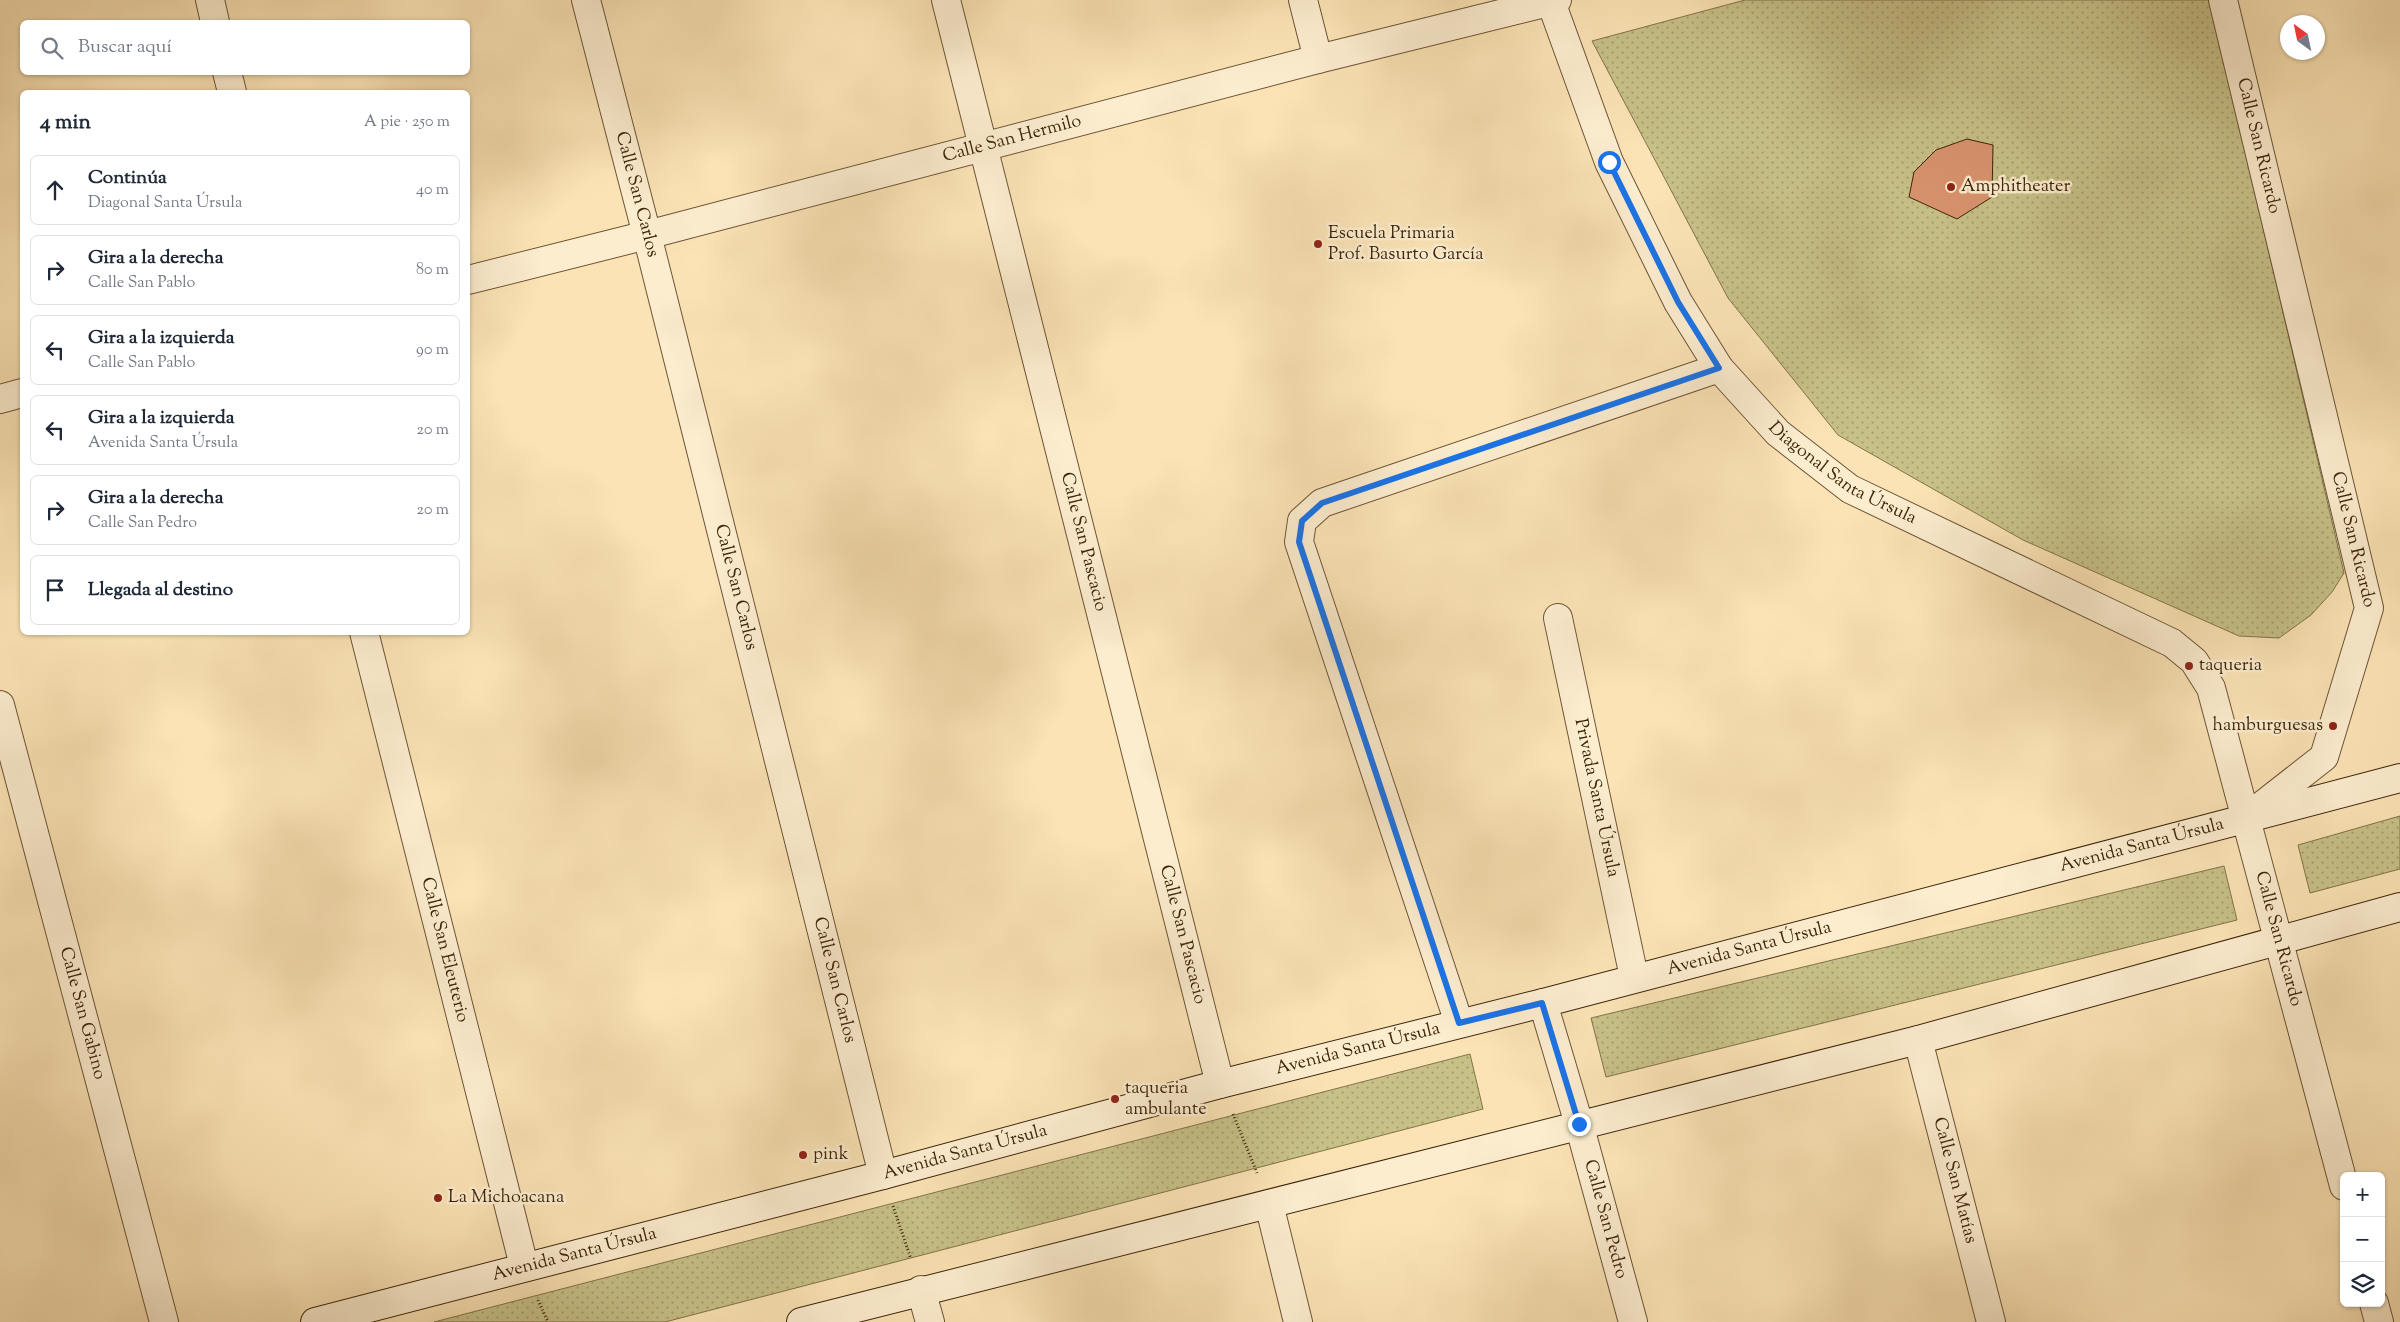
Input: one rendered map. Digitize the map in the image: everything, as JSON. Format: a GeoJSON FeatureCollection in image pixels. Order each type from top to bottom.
{"type":"FeatureCollection","features":[{"type":"Feature","properties":{"kind":"street"},"geometry":{"type":"LineString","coordinates":[[210,0],[215,20]]}},
{"type":"Feature","properties":{"kind":"street","name":"Calle San Carlos"},"geometry":{"type":"LineString","coordinates":[[586,0],[647,235],[883,1175]]}},
{"type":"Feature","properties":{"kind":"street","name":"Calle San Pascacio"},"geometry":{"type":"LineString","coordinates":[[946,0],[1220,1084]]}},
{"type":"Feature","properties":{"kind":"street"},"geometry":{"type":"LineString","coordinates":[[1303,0],[1318,59]]}},
{"type":"Feature","properties":{"kind":"street","name":"Calle San Ricardo"},"geometry":{"type":"LineString","coordinates":[[2222,0],[2369,608],[2324,757],[2246,818],[2340,1172]]}},
{"type":"Feature","properties":{"kind":"street","name":"Calle San Hermilo"},"geometry":{"type":"LineString","coordinates":[[470,279],[1318,59],[1554,1]]}},
{"type":"Feature","properties":{"kind":"street","name":"Diagonal Santa Úrsula"},"geometry":{"type":"LineString","coordinates":[[1554,1],[1609,162],[1678,302],[1719,368],[1778,434],[1850,489],[2172,643],[2194,661],[2211,688],[2246,818]]}},
{"type":"Feature","properties":{"kind":"street"},"geometry":{"type":"LineString","coordinates":[[228,75],[232,90]]}},
{"type":"Feature","properties":{"kind":"street"},"geometry":{"type":"LineString","coordinates":[[1459,1023],[1299,542],[1302,521],[1322,503],[1719,368]]}},
{"type":"Feature","properties":{"kind":"street"},"geometry":{"type":"LineString","coordinates":[[0,399],[20,394]]}},
{"type":"Feature","properties":{"kind":"street","name":"Privada Santa Úrsula"},"geometry":{"type":"LineString","coordinates":[[1558,618],[1634,977]]}},
{"type":"Feature","properties":{"kind":"street","name":"Calle San Eleuterio"},"geometry":{"type":"LineString","coordinates":[[365,635],[524,1266]]}},
{"type":"Feature","properties":{"kind":"street","name":"Calle San Gabino"},"geometry":{"type":"LineString","coordinates":[[0,704],[164,1322]]}},
{"type":"Feature","properties":{"kind":"street","name":"Avenida Santa Úrsula"},"geometry":{"type":"LineString","coordinates":[[315,1322],[524,1266],[883,1175],[1220,1084],[1542,1003],[1634,977],[2400,778]]}},
{"type":"Feature","properties":{"kind":"street"},"geometry":{"type":"LineString","coordinates":[[801,1322],[921,1290],[1918,1040],[2400,907]]}},
{"type":"Feature","properties":{"kind":"street","name":"Calle San Pedro"},"geometry":{"type":"LineString","coordinates":[[1542,1003],[1579,1124],[1633,1322]]}},
{"type":"Feature","properties":{"kind":"street","name":"Calle San Matías"},"geometry":{"type":"LineString","coordinates":[[1918,1040],[1991,1322]]}},
{"type":"Feature","properties":{"kind":"street"},"geometry":{"type":"LineString","coordinates":[[1269,1204],[1298,1322]]}},
{"type":"Feature","properties":{"kind":"street"},"geometry":{"type":"LineString","coordinates":[[921,1290],[930,1322]]}},
{"type":"Feature","properties":{"kind":"street"},"geometry":{"type":"LineString","coordinates":[[2375,1307],[2379,1322]]}},
{"type":"Feature","properties":{"kind":"path"},"geometry":{"type":"LineString","coordinates":[[1220,1084],[1269,1204]]}},
{"type":"Feature","properties":{"kind":"path"},"geometry":{"type":"LineString","coordinates":[[883,1175],[921,1290]]}},
{"type":"Feature","properties":{"kind":"shaded area"},"geometry":{"type":"Polygon","coordinates":[[[1745,0],[2210,0],[2344,573],[2332,592],[2311,615],[2279,638],[2239,636],[2023,540],[1838,435],[1728,298],[1592,41],[1745,0]]]}},
{"type":"Feature","properties":{"kind":"shaded area"},"geometry":{"type":"Polygon","coordinates":[[[2400,816],[2400,869],[2310,893],[2298,845],[2400,816]]]}},
{"type":"Feature","properties":{"kind":"shaded area"},"geometry":{"type":"Polygon","coordinates":[[[2224,866],[2237,920],[1606,1077],[1591,1018],[2224,866]]]}},
{"type":"Feature","properties":{"kind":"shaded area"},"geometry":{"type":"Polygon","coordinates":[[[1470,1054],[1483,1109],[665,1322],[434,1322],[1470,1054]]]}},
{"type":"Feature","properties":{"kind":"building","name":"Amphitheater"},"geometry":{"type":"Polygon","coordinates":[[[1967,139],[1993,145],[1992,197],[1957,219],[1909,197],[1914,172],[1936,150],[1967,139]]]}},
{"type":"Feature","properties":{"kind":"place","name":"Amphitheater"},"geometry":{"type":"Point","coordinates":[1951,187]}},
{"type":"Feature","properties":{"kind":"place","name":"Escuela Primaria Prof. Basurto García"},"geometry":{"type":"Point","coordinates":[1318,244]}},
{"type":"Feature","properties":{"kind":"place","name":"taqueria"},"geometry":{"type":"Point","coordinates":[2189,666]}},
{"type":"Feature","properties":{"kind":"place","name":"hamburguesas"},"geometry":{"type":"Point","coordinates":[2333,726]}},
{"type":"Feature","properties":{"kind":"place","name":"taqueria ambulante"},"geometry":{"type":"Point","coordinates":[1115,1099]}},
{"type":"Feature","properties":{"kind":"place","name":"pink"},"geometry":{"type":"Point","coordinates":[803,1155]}},
{"type":"Feature","properties":{"kind":"place","name":"La Michoacana"},"geometry":{"type":"Point","coordinates":[438,1198]}},
{"type":"Feature","properties":{"kind":"route"},"geometry":{"type":"LineString","coordinates":[[1579,1124],[1542,1003],[1459,1023],[1299,542],[1302,521],[1322,503],[1719,368],[1678,302],[1609,162]]}}]}
